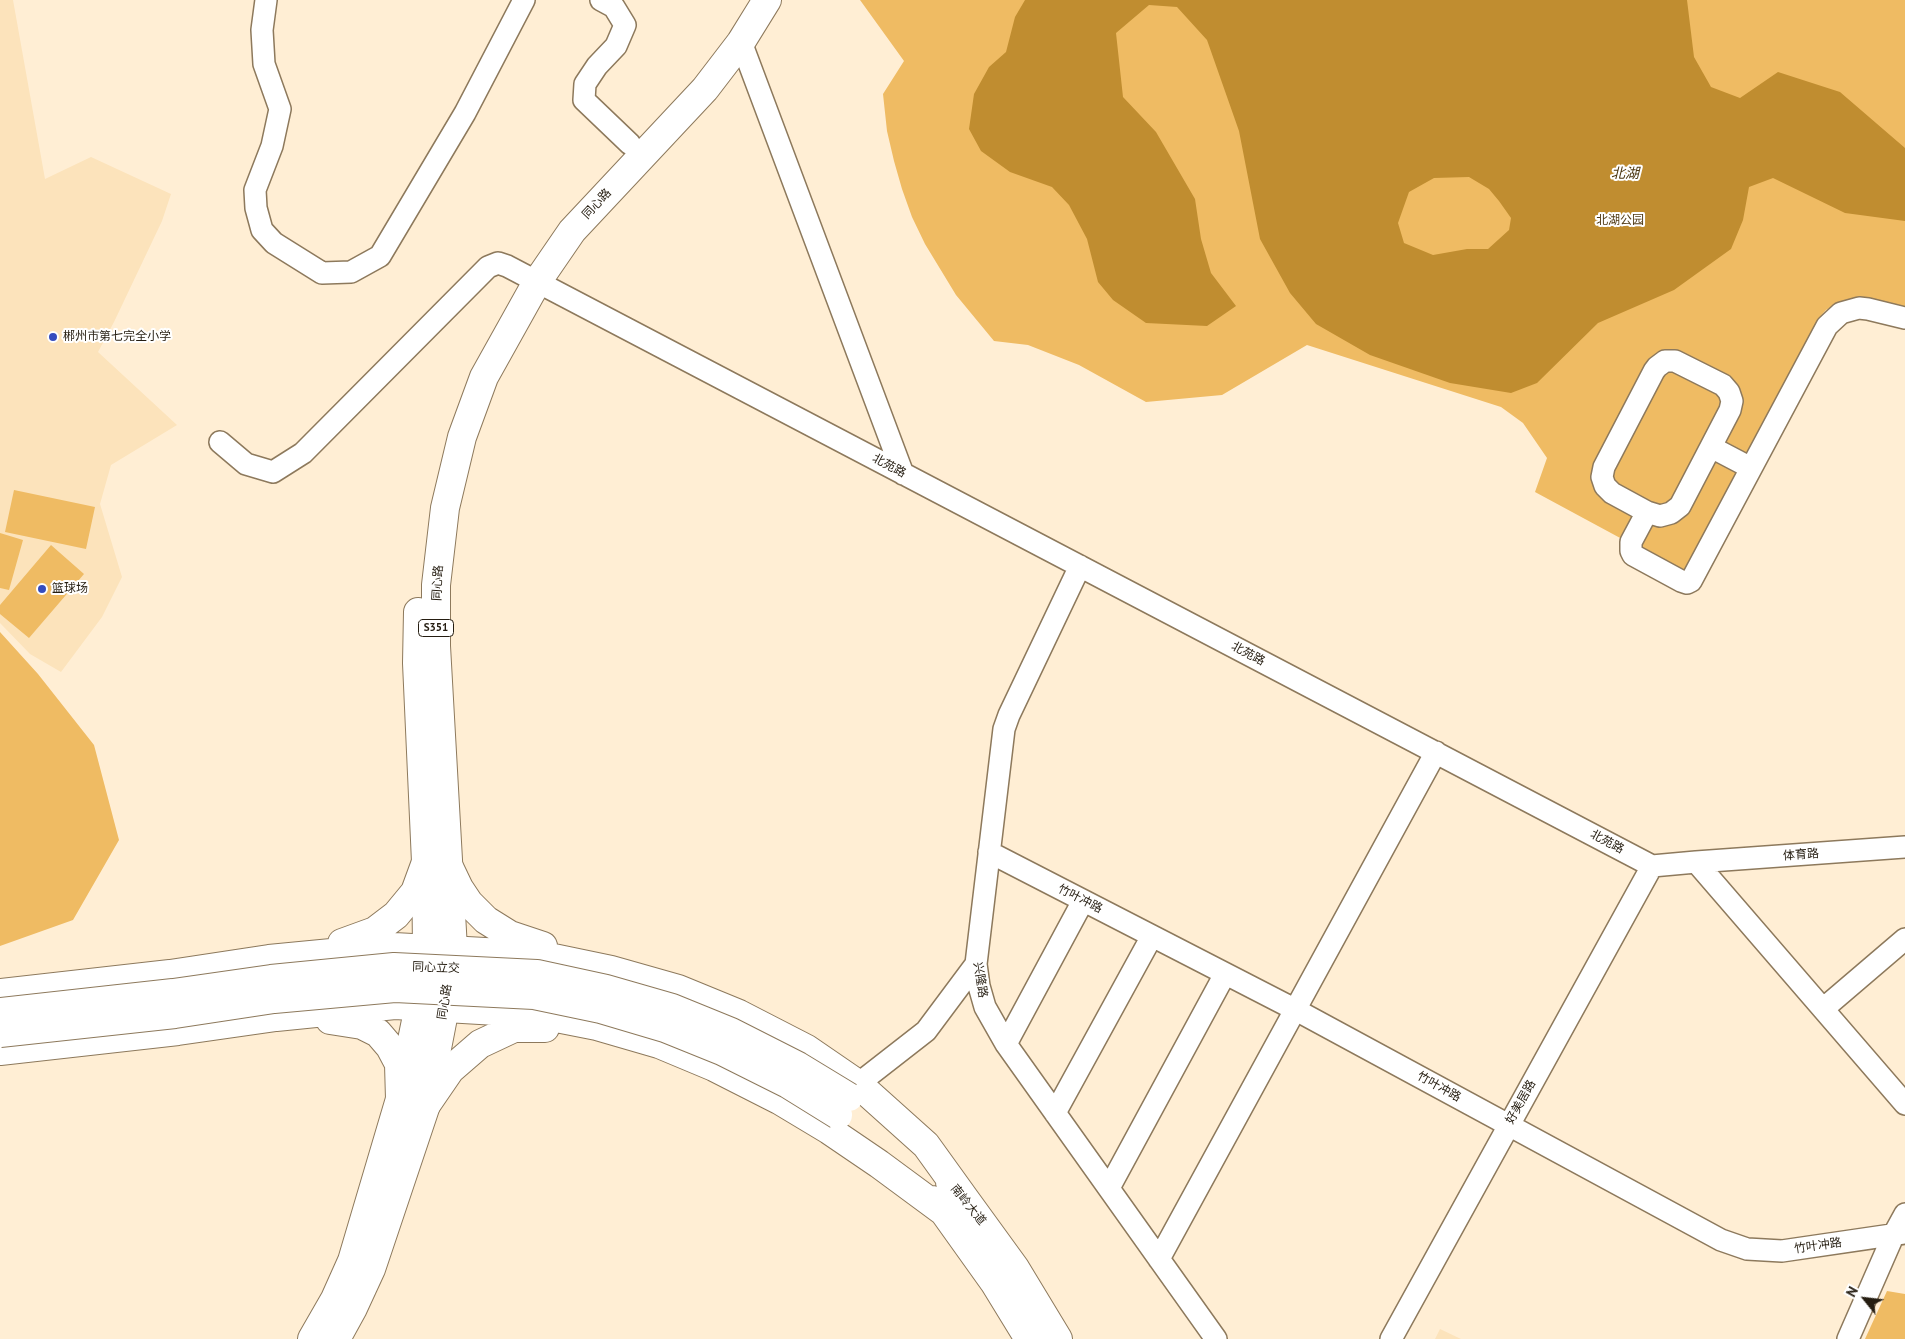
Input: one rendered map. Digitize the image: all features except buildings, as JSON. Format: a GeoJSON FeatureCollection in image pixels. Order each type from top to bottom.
{"type":"FeatureCollection","features":[{"type":"Feature","properties":{"kind":"main road","name":"同心路"},"geometry":{"type":"LineString","coordinates":[[336,1339],[371,1269],[413,1102],[432,1007],[440,949],[437,864],[436,585],[445,508],[462,437],[484,377],[529,278],[559,220],[692,78],[727,32],[747,0]]}},
{"type":"Feature","properties":{"kind":"main road","name":"同心路"},"geometry":{"type":"LineString","coordinates":[[529,278],[706,89],[741,42],[767,0]]}},
{"type":"Feature","properties":{"kind":"main road"},"geometry":{"type":"LineString","coordinates":[[269,959],[349,941],[376,931],[396,916],[437,864],[459,888],[469,903],[486,920],[510,935],[611,970],[678,989],[738,1014],[807,1049],[848,1099]]}},
{"type":"Feature","properties":{"kind":"main road"},"geometry":{"type":"LineString","coordinates":[[0,993],[170,974],[269,959],[394,947],[539,955],[611,970]]}},
{"type":"Feature","properties":{"kind":"main road","name":"同心立交"},"geometry":{"type":"LineString","coordinates":[[0,1012],[173,993],[271,979],[394,967],[537,974],[606,989],[672,1008],[730,1032],[798,1066],[848,1099]]}},
{"type":"Feature","properties":{"kind":"main road","name":"同心立交"},"geometry":{"type":"LineString","coordinates":[[0,1034],[175,1014],[274,999],[395,988],[534,995],[601,1009],[665,1028],[722,1051],[763,1072],[848,1099]]}},
{"type":"Feature","properties":{"kind":"main road"},"geometry":{"type":"LineString","coordinates":[[0,1051],[178,1031],[276,1017],[395,1005],[531,1013],[597,1026],[659,1044],[714,1067],[779,1100],[857,1149],[953,1203]]}},
{"type":"Feature","properties":{"kind":"main road"},"geometry":{"type":"LineString","coordinates":[[276,1017],[338,1020],[362,1025],[378,1033],[390,1047],[399,1064],[413,1102],[480,1044],[514,1028],[597,1026]]}},
{"type":"Feature","properties":{"kind":"main road","name":"南岭大道"},"geometry":{"type":"LineString","coordinates":[[848,1099],[920,1153],[953,1203],[994,1282],[1029,1339]]}},
{"type":"Feature","properties":{"kind":"main road","name":"同心路"},"geometry":{"type":"LineString","coordinates":[[312,1339],[335,1299],[352,1261],[413,1102]]}},
{"type":"Feature","properties":{"kind":"main road","name":"南岭大道"},"geometry":{"type":"LineString","coordinates":[[953,1203],[1015,1268],[1058,1339]]}},
{"type":"Feature","properties":{"kind":"street"},"geometry":{"type":"LineString","coordinates":[[266,0],[262,30],[264,64],[280,109],[272,146],[255,190],[256,208],[262,230],[274,243],[322,273],[350,272],[380,256],[465,113],[524,0]]}},
{"type":"Feature","properties":{"kind":"street"},"geometry":{"type":"LineString","coordinates":[[601,0],[614,7],[625,25],[616,46],[597,66],[585,84],[584,100],[630,144]]}},
{"type":"Feature","properties":{"kind":"street"},"geometry":{"type":"LineString","coordinates":[[741,42],[903,474]]}},
{"type":"Feature","properties":{"kind":"street","name":"北苑路"},"geometry":{"type":"LineString","coordinates":[[220,442],[246,464],[273,472],[303,453],[488,267],[498,263],[507,266],[1652,866]]}},
{"type":"Feature","properties":{"kind":"street"},"geometry":{"type":"LineString","coordinates":[[1647,512],[1631,542],[1633,555],[1681,582],[1688,583],[1693,578],[1821,334],[1833,319],[1841,313],[1859,308],[1868,308],[1905,318]]}},
{"type":"Feature","properties":{"kind":"street"},"geometry":{"type":"LineString","coordinates":[[1670,360],[1676,361],[1723,385],[1729,392],[1732,401],[1730,410],[1711,447],[1680,506],[1672,513],[1660,516],[1647,512],[1608,490],[1603,481],[1603,472],[1654,371],[1661,363],[1670,360]]}},
{"type":"Feature","properties":{"kind":"street"},"geometry":{"type":"LineString","coordinates":[[1711,447],[1751,468]]}},
{"type":"Feature","properties":{"kind":"street","name":"兴隆路"},"geometry":{"type":"LineString","coordinates":[[1080,566],[1004,729],[976,964],[985,1007],[1006,1044],[1216,1339]]}},
{"type":"Feature","properties":{"kind":"street"},"geometry":{"type":"LineString","coordinates":[[1159,1259],[1436,752]]}},
{"type":"Feature","properties":{"kind":"street","name":"体育路"},"geometry":{"type":"LineString","coordinates":[[1696,862],[1905,847]]}},
{"type":"Feature","properties":{"kind":"street","name":"竹叶冲路"},"geometry":{"type":"LineString","coordinates":[[989,852],[1296,1010],[1708,1234],[1734,1245],[1764,1251],[1782,1251],[1899,1234]]}},
{"type":"Feature","properties":{"kind":"street"},"geometry":{"type":"LineString","coordinates":[[1652,866],[1696,862],[1905,1104]]}},
{"type":"Feature","properties":{"kind":"street","name":"好美居路"},"geometry":{"type":"LineString","coordinates":[[1391,1339],[1652,866]]}},
{"type":"Feature","properties":{"kind":"street"},"geometry":{"type":"LineString","coordinates":[[1006,1044],[1083,901]]}},
{"type":"Feature","properties":{"kind":"street"},"geometry":{"type":"LineString","coordinates":[[1055,1113],[1152,936]]}},
{"type":"Feature","properties":{"kind":"street"},"geometry":{"type":"LineString","coordinates":[[1823,1009],[1905,939]]}},
{"type":"Feature","properties":{"kind":"street"},"geometry":{"type":"LineString","coordinates":[[848,1099],[926,1031],[976,964]]}},
{"type":"Feature","properties":{"kind":"street"},"geometry":{"type":"LineString","coordinates":[[1109,1188],[1225,974]]}},
{"type":"Feature","properties":{"kind":"street"},"geometry":{"type":"LineString","coordinates":[[1848,1339],[1899,1234],[1905,1214]]}},
{"type":"Feature","properties":{"kind":"shaded area","name":"郴州市第七完全小学"},"geometry":{"type":"Polygon","coordinates":[[[0,0],[13,0],[45,179],[91,157],[171,194],[162,221],[98,352],[177,425],[111,465],[100,504],[122,577],[102,617],[61,672],[30,654],[0,623],[0,0]]]}},
{"type":"Feature","properties":{"kind":"shaded area"},"geometry":{"type":"Polygon","coordinates":[[[1440,1329],[1461,1339],[1435,1339],[1440,1329]]]}},
{"type":"Feature","properties":{"kind":"green space","name":"北湖公园"},"geometry":{"type":"Polygon","coordinates":[[[860,0],[1905,0],[1905,308],[1868,298],[1858,298],[1836,304],[1826,310],[1818,319],[1685,573],[1535,492],[1547,458],[1523,423],[1501,407],[1307,345],[1222,395],[1146,402],[1079,365],[1028,345],[994,341],[956,295],[925,244],[912,217],[894,161],[887,131],[883,94],[904,61],[860,0]]]}},
{"type":"Feature","properties":{"kind":"green space","name":"篮球场"},"geometry":{"type":"Polygon","coordinates":[[[14,490],[95,507],[86,549],[5,532],[14,490]]]}},
{"type":"Feature","properties":{"kind":"green space"},"geometry":{"type":"Polygon","coordinates":[[[0,533],[23,540],[9,590],[0,588],[0,533]]]}},
{"type":"Feature","properties":{"kind":"green space","name":"篮球场"},"geometry":{"type":"Polygon","coordinates":[[[51,545],[84,574],[29,638],[0,614],[0,605],[51,545]]]}},
{"type":"Feature","properties":{"kind":"green space"},"geometry":{"type":"Polygon","coordinates":[[[0,632],[38,674],[94,745],[119,840],[73,920],[0,946],[0,632]]]}},
{"type":"Feature","properties":{"kind":"green space"},"geometry":{"type":"Polygon","coordinates":[[[1887,1291],[1905,1294],[1905,1339],[1865,1339],[1887,1291]]]}},
{"type":"Feature","properties":{"kind":"water","name":"北湖"},"geometry":{"type":"Polygon","coordinates":[[[1025,0],[1687,0],[1694,57],[1711,87],[1740,98],[1778,72],[1840,92],[1905,148],[1905,221],[1845,213],[1773,178],[1749,187],[1743,220],[1731,249],[1674,290],[1598,323],[1537,383],[1511,393],[1450,383],[1370,355],[1316,324],[1290,293],[1260,239],[1239,131],[1207,40],[1177,7],[1149,5],[1116,33],[1123,97],[1156,132],[1195,199],[1201,239],[1211,273],[1236,306],[1207,326],[1146,323],[1113,300],[1098,282],[1087,239],[1069,205],[1052,187],[1010,172],[981,151],[969,129],[974,94],[989,67],[1006,52],[1015,17],[1025,0]],[[1469,177],[1434,178],[1409,192],[1398,223],[1404,243],[1433,255],[1467,249],[1488,249],[1509,230],[1511,218],[1489,189],[1469,177]]]}},
{"type":"Feature","properties":{"kind":"place","name":"郴州市第七完全小学"},"geometry":{"type":"Point","coordinates":[53,337]}},
{"type":"Feature","properties":{"kind":"place","name":"篮球场"},"geometry":{"type":"Point","coordinates":[42,589]}}]}
